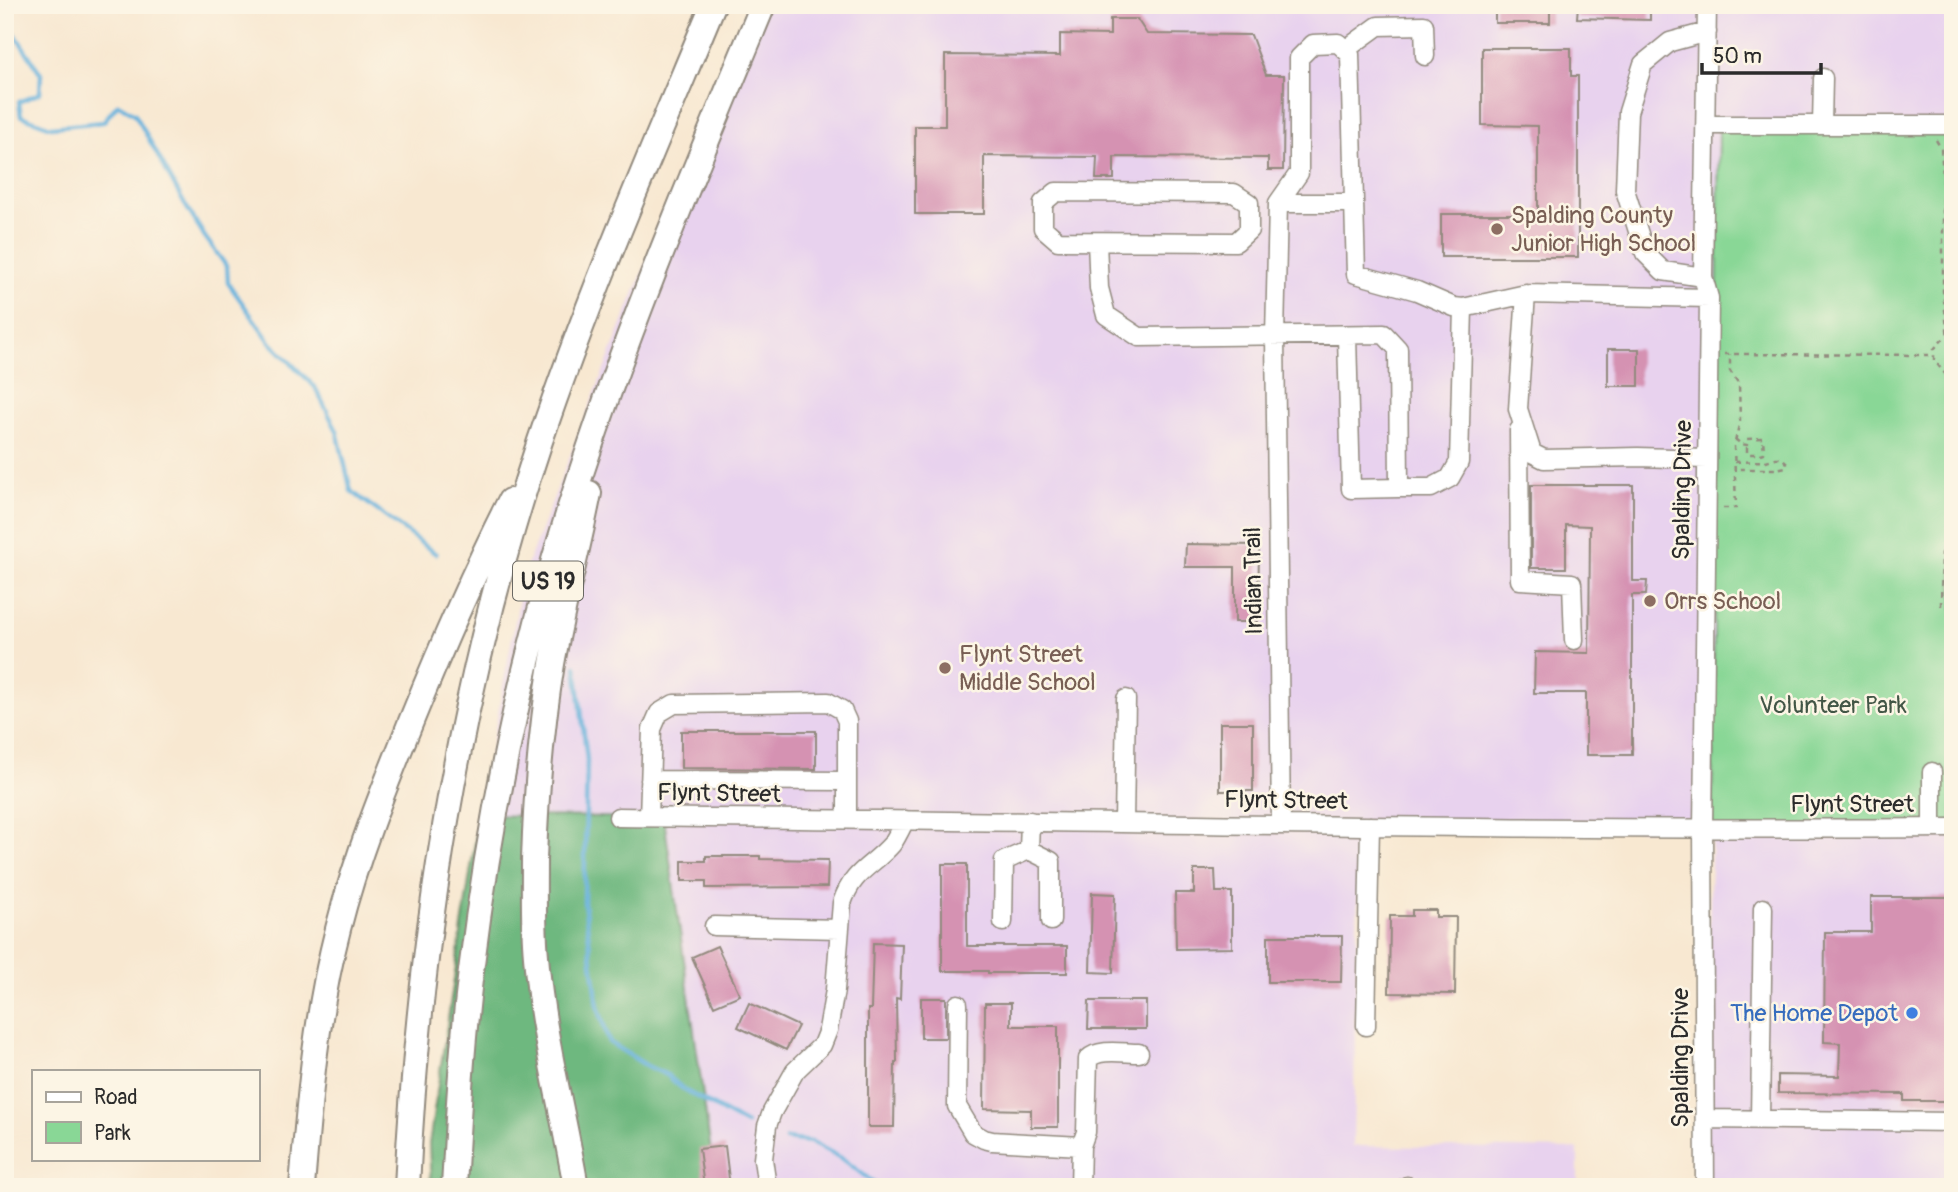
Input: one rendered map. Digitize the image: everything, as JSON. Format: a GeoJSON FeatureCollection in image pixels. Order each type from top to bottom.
{"type":"FeatureCollection","features":[{"type":"Feature","properties":{"kind":"highway","name":"US 19"},"geometry":{"type":"LineString","coordinates":[[407,1187],[424,968],[455,777],[504,561],[539,444],[576,341],[713,5]]}},
{"type":"Feature","properties":{"kind":"highway","name":"US 19"},"geometry":{"type":"LineString","coordinates":[[454,1187],[470,973],[485,868],[520,691],[576,485],[610,386],[640,305],[764,5]]}},
{"type":"Feature","properties":{"kind":"highway"},"geometry":{"type":"LineString","coordinates":[[576,1187],[550,1059],[540,991],[534,924],[535,836],[543,720],[552,664],[610,386]]}},
{"type":"Feature","properties":{"kind":"highway"},"geometry":{"type":"LineString","coordinates":[[302,1187],[318,1024],[349,887],[380,797],[445,640],[471,580],[539,444]]}},
{"type":"Feature","properties":{"kind":"street","name":"Spalding Drive"},"geometry":{"type":"LineString","coordinates":[[1705,1187],[1703,829],[1709,298],[1703,277],[1707,5]]}},
{"type":"Feature","properties":{"kind":"street"},"geometry":{"type":"LineString","coordinates":[[1345,50],[1378,26],[1424,25],[1425,56]]}},
{"type":"Feature","properties":{"kind":"street"},"geometry":{"type":"LineString","coordinates":[[1703,277],[1663,271],[1646,253],[1625,190],[1628,112],[1643,65],[1670,42],[1707,32]]}},
{"type":"Feature","properties":{"kind":"street"},"geometry":{"type":"LineString","coordinates":[[1278,203],[1300,173],[1299,58],[1313,44],[1338,43],[1350,54],[1356,274],[1417,291],[1454,307],[1463,308],[1526,294],[1709,298]]}},
{"type":"Feature","properties":{"kind":"street"},"geometry":{"type":"LineString","coordinates":[[1822,125],[1823,78]]}},
{"type":"Feature","properties":{"kind":"street"},"geometry":{"type":"LineString","coordinates":[[1705,125],[1953,125]]}},
{"type":"Feature","properties":{"kind":"street"},"geometry":{"type":"LineString","coordinates":[[1056,192],[1234,193],[1249,203],[1249,230],[1236,242],[1097,242],[1058,241],[1043,228],[1043,203],[1056,192]]}},
{"type":"Feature","properties":{"kind":"street"},"geometry":{"type":"LineString","coordinates":[[1278,203],[1354,203]]}},
{"type":"Feature","properties":{"kind":"street","name":"Indian Trail"},"geometry":{"type":"LineString","coordinates":[[1278,203],[1275,337],[1281,824]]}},
{"type":"Feature","properties":{"kind":"street"},"geometry":{"type":"LineString","coordinates":[[1097,242],[1098,288],[1106,315],[1139,337],[1384,334],[1398,349],[1399,488]]}},
{"type":"Feature","properties":{"kind":"street"},"geometry":{"type":"LineString","coordinates":[[1526,294],[1518,409],[1520,580],[1572,583],[1574,640]]}},
{"type":"Feature","properties":{"kind":"street"},"geometry":{"type":"LineString","coordinates":[[1347,336],[1351,489],[1432,488],[1450,478],[1459,461],[1463,308]]}},
{"type":"Feature","properties":{"kind":"street"},"geometry":{"type":"LineString","coordinates":[[1518,409],[1532,453],[1544,459],[1706,459]]}},
{"type":"Feature","properties":{"kind":"street"},"geometry":{"type":"LineString","coordinates":[[1124,822],[1126,699]]}},
{"type":"Feature","properties":{"kind":"street"},"geometry":{"type":"LineString","coordinates":[[649,817],[652,729],[659,713],[674,704],[828,702],[842,710],[847,721],[847,819]]}},
{"type":"Feature","properties":{"kind":"street"},"geometry":{"type":"LineString","coordinates":[[1932,772],[1932,828]]}},
{"type":"Feature","properties":{"kind":"street"},"geometry":{"type":"LineString","coordinates":[[650,780],[847,781]]}},
{"type":"Feature","properties":{"kind":"street","name":"Flynt Street"},"geometry":{"type":"LineString","coordinates":[[618,817],[1703,829],[1953,828]]}},
{"type":"Feature","properties":{"kind":"street"},"geometry":{"type":"LineString","coordinates":[[767,1187],[763,1159],[767,1126],[795,1071],[825,1039],[835,990],[842,902],[852,880],[892,844],[905,820]]}},
{"type":"Feature","properties":{"kind":"street"},"geometry":{"type":"LineString","coordinates":[[1029,850],[1030,821]]}},
{"type":"Feature","properties":{"kind":"street"},"geometry":{"type":"LineString","coordinates":[[1366,1026],[1370,826]]}},
{"type":"Feature","properties":{"kind":"street"},"geometry":{"type":"LineString","coordinates":[[1029,850],[1051,861],[1051,921]]}},
{"type":"Feature","properties":{"kind":"street"},"geometry":{"type":"LineString","coordinates":[[1003,922],[1004,861],[1029,850]]}},
{"type":"Feature","properties":{"kind":"street"},"geometry":{"type":"LineString","coordinates":[[1759,1120],[1763,908]]}},
{"type":"Feature","properties":{"kind":"street"},"geometry":{"type":"LineString","coordinates":[[714,926],[840,929]]}},
{"type":"Feature","properties":{"kind":"street"},"geometry":{"type":"LineString","coordinates":[[958,1004],[957,1106],[973,1133],[992,1141],[1081,1146]]}},
{"type":"Feature","properties":{"kind":"street"},"geometry":{"type":"LineString","coordinates":[[1080,1187],[1081,1146],[1086,1132],[1088,1059],[1093,1054],[1101,1053],[1139,1053]]}},
{"type":"Feature","properties":{"kind":"street"},"geometry":{"type":"LineString","coordinates":[[1705,1119],[1953,1122]]}},
{"type":"Feature","properties":{"kind":"path"},"geometry":{"type":"LineString","coordinates":[[1931,133],[1941,148],[1944,299],[1950,338],[1944,338],[1934,349],[1934,360],[1946,376],[1952,376],[1952,553],[1942,553],[1941,606]]}},
{"type":"Feature","properties":{"kind":"path"},"geometry":{"type":"LineString","coordinates":[[1708,354],[1934,355]]}},
{"type":"Feature","properties":{"kind":"path"},"geometry":{"type":"LineString","coordinates":[[1706,509],[1736,508],[1735,439],[1740,421],[1739,384],[1730,371],[1730,354]]}},
{"type":"Feature","properties":{"kind":"path"},"geometry":{"type":"LineString","coordinates":[[1749,438],[1763,438],[1764,453],[1747,454],[1747,445],[1749,438]]}},
{"type":"Feature","properties":{"kind":"path"},"geometry":{"type":"LineString","coordinates":[[1735,439],[1747,445]]}},
{"type":"Feature","properties":{"kind":"path"},"geometry":{"type":"LineString","coordinates":[[1757,454],[1757,461]]}},
{"type":"Feature","properties":{"kind":"path"},"geometry":{"type":"LineString","coordinates":[[1735,462],[1782,458],[1787,463],[1786,467],[1776,469],[1735,469]]}},
{"type":"Feature","properties":{"kind":"shaded area"},"geometry":{"type":"Polygon","coordinates":[[[748,5],[1953,5],[1953,125],[1719,124],[1712,830],[1359,827],[1353,1146],[1578,1149],[1578,1187],[716,1187],[664,818],[479,815],[524,573],[748,5]]]}},
{"type":"Feature","properties":{"kind":"shaded area"},"geometry":{"type":"Polygon","coordinates":[[[1953,827],[1953,1187],[1702,1187],[1712,830],[1953,827]]]}},
{"type":"Feature","properties":{"kind":"green space","name":"Volunteer Park"},"geometry":{"type":"Polygon","coordinates":[[[1719,123],[1953,125],[1953,827],[1712,830],[1719,123]]]}},
{"type":"Feature","properties":{"kind":"green space"},"geometry":{"type":"Polygon","coordinates":[[[479,815],[664,818],[716,1187],[431,1187],[429,1144],[479,815]]]}},
{"type":"Feature","properties":{"kind":"building"},"geometry":{"type":"Polygon","coordinates":[[[1495,5],[1550,5],[1550,23],[1495,23],[1495,5]]]}},
{"type":"Feature","properties":{"kind":"building"},"geometry":{"type":"Polygon","coordinates":[[[1578,5],[1650,5],[1650,20],[1577,18],[1578,5]]]}},
{"type":"Feature","properties":{"kind":"building"},"geometry":{"type":"Polygon","coordinates":[[[1110,19],[1137,19],[1147,34],[1251,35],[1266,75],[1284,75],[1283,170],[1268,170],[1268,158],[1114,157],[1114,179],[1096,179],[1097,157],[984,156],[984,214],[915,214],[915,126],[945,126],[945,55],[1060,56],[1060,34],[1110,35],[1110,19]]]}},
{"type":"Feature","properties":{"kind":"building"},"geometry":{"type":"Polygon","coordinates":[[[1482,48],[1571,48],[1571,76],[1578,76],[1578,257],[1441,257],[1441,214],[1538,214],[1538,126],[1482,125],[1482,48]]]}},
{"type":"Feature","properties":{"kind":"building"},"geometry":{"type":"Polygon","coordinates":[[[1608,349],[1639,349],[1639,386],[1608,386],[1608,349]]]}},
{"type":"Feature","properties":{"kind":"building"},"geometry":{"type":"Polygon","coordinates":[[[1531,485],[1633,485],[1633,581],[1647,581],[1646,595],[1632,595],[1632,755],[1586,755],[1586,693],[1534,693],[1535,652],[1589,653],[1590,526],[1566,525],[1566,568],[1531,568],[1531,485]]]}},
{"type":"Feature","properties":{"kind":"building"},"geometry":{"type":"Polygon","coordinates":[[[1186,544],[1259,545],[1258,622],[1235,622],[1235,567],[1185,567],[1186,544]]]}},
{"type":"Feature","properties":{"kind":"building"},"geometry":{"type":"Polygon","coordinates":[[[1220,723],[1253,723],[1253,791],[1220,791],[1220,723]]]}},
{"type":"Feature","properties":{"kind":"building"},"geometry":{"type":"Polygon","coordinates":[[[681,731],[816,731],[816,769],[681,768],[681,731]]]}},
{"type":"Feature","properties":{"kind":"building"},"geometry":{"type":"Polygon","coordinates":[[[706,856],[828,860],[827,887],[706,888],[706,881],[682,881],[682,861],[706,861],[706,856]]]}},
{"type":"Feature","properties":{"kind":"building"},"geometry":{"type":"Polygon","coordinates":[[[942,864],[967,864],[967,946],[1067,946],[1067,973],[942,971],[942,864]]]}},
{"type":"Feature","properties":{"kind":"building"},"geometry":{"type":"Polygon","coordinates":[[[1194,870],[1215,870],[1216,892],[1232,892],[1232,948],[1176,949],[1175,893],[1194,893],[1194,870]]]}},
{"type":"Feature","properties":{"kind":"building"},"geometry":{"type":"Polygon","coordinates":[[[1092,893],[1115,894],[1113,973],[1090,972],[1092,893]]]}},
{"type":"Feature","properties":{"kind":"building","name":"The Home Depot"},"geometry":{"type":"Polygon","coordinates":[[[1871,897],[1953,897],[1953,1101],[1904,1101],[1904,1094],[1778,1093],[1778,1075],[1839,1076],[1840,1043],[1824,1042],[1825,932],[1871,932],[1871,897]]]}},
{"type":"Feature","properties":{"kind":"building"},"geometry":{"type":"Polygon","coordinates":[[[1412,910],[1436,910],[1436,917],[1456,917],[1455,994],[1389,993],[1390,916],[1412,916],[1412,910]]]}},
{"type":"Feature","properties":{"kind":"building"},"geometry":{"type":"Polygon","coordinates":[[[1268,936],[1342,936],[1341,982],[1268,982],[1268,936]]]}},
{"type":"Feature","properties":{"kind":"building"},"geometry":{"type":"Polygon","coordinates":[[[873,943],[902,944],[900,999],[896,998],[894,1127],[868,1127],[868,1009],[871,1009],[873,943]]]}},
{"type":"Feature","properties":{"kind":"building"},"geometry":{"type":"Polygon","coordinates":[[[717,946],[740,995],[714,1006],[692,957],[717,946]]]}},
{"type":"Feature","properties":{"kind":"building"},"geometry":{"type":"Polygon","coordinates":[[[921,998],[946,998],[946,1038],[921,1038],[921,998]]]}},
{"type":"Feature","properties":{"kind":"building"},"geometry":{"type":"Polygon","coordinates":[[[1089,1001],[1146,1001],[1146,1029],[1088,1029],[1089,1001]]]}},
{"type":"Feature","properties":{"kind":"building"},"geometry":{"type":"Polygon","coordinates":[[[749,1003],[798,1026],[786,1050],[738,1027],[749,1003]]]}},
{"type":"Feature","properties":{"kind":"building"},"geometry":{"type":"Polygon","coordinates":[[[985,1003],[1011,1003],[1011,1026],[1058,1026],[1058,1127],[1031,1127],[1031,1110],[984,1109],[985,1003]]]}},
{"type":"Feature","properties":{"kind":"building"},"geometry":{"type":"Polygon","coordinates":[[[725,1146],[730,1187],[704,1187],[699,1149],[725,1146]]]}},
{"type":"Feature","properties":{"kind":"waterway"},"geometry":{"type":"LineString","coordinates":[[5,19],[41,74],[40,93],[19,102],[21,116],[51,127],[103,122],[118,104],[135,114],[184,203],[227,267],[228,283],[271,343],[315,387],[337,431],[351,491],[436,554]]}},
{"type":"Feature","properties":{"kind":"waterway"},"geometry":{"type":"LineString","coordinates":[[576,666],[587,760],[584,902],[598,1006],[609,1042],[667,1075],[684,1090],[746,1124]]}},
{"type":"Feature","properties":{"kind":"waterway"},"geometry":{"type":"LineString","coordinates":[[786,1139],[811,1142],[843,1159],[879,1187]]}},
{"type":"Feature","properties":{"kind":"place","name":"Spalding County Junior High School"},"geometry":{"type":"Point","coordinates":[1497,229]}},
{"type":"Feature","properties":{"kind":"place","name":"Orrs School"},"geometry":{"type":"Point","coordinates":[1650,601]}},
{"type":"Feature","properties":{"kind":"place","name":"Flynt Street Middle School"},"geometry":{"type":"Point","coordinates":[945,668]}},
{"type":"Feature","properties":{"kind":"place","name":"The Home Depot"},"geometry":{"type":"Point","coordinates":[1912,1013]}}]}
